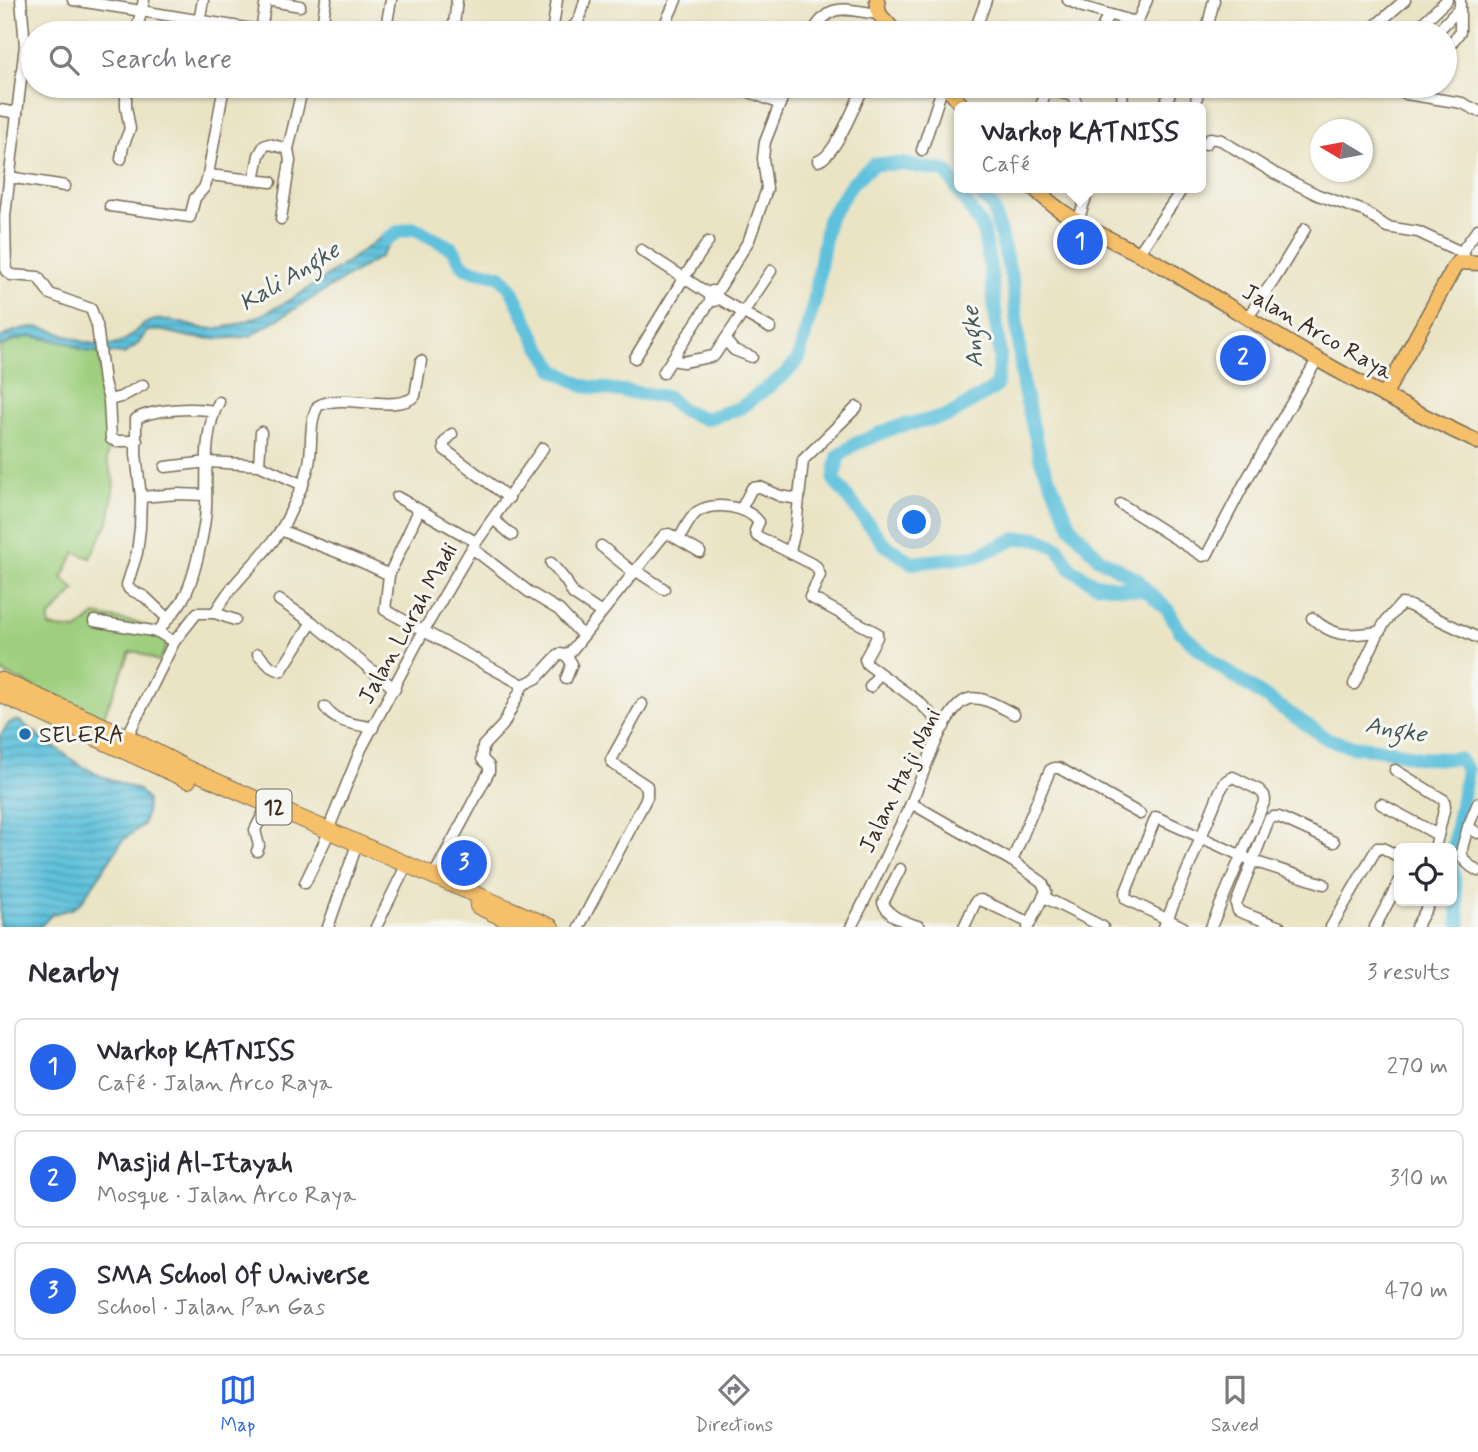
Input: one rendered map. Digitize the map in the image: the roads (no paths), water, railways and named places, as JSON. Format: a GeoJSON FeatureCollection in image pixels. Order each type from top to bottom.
{"type":"FeatureCollection","features":[{"type":"Feature","properties":{"kind":"highway","name":"12"},"geometry":{"type":"LineString","coordinates":[[0,680],[127,737],[264,812],[327,834],[523,927]]}},
{"type":"Feature","properties":{"kind":"highway","name":"12"},"geometry":{"type":"LineString","coordinates":[[0,694],[240,798],[434,875],[551,927]]}},
{"type":"Feature","properties":{"kind":"main road","name":"Jalan Arco Raya"},"geometry":{"type":"LineString","coordinates":[[1039,193],[1078,220],[1204,290],[1317,360],[1478,442]]}},
{"type":"Feature","properties":{"kind":"main road"},"geometry":{"type":"LineString","coordinates":[[1384,396],[1455,266],[1468,259]]}},
{"type":"Feature","properties":{"kind":"street"},"geometry":{"type":"LineString","coordinates":[[21,0],[23,21]]}},
{"type":"Feature","properties":{"kind":"street"},"geometry":{"type":"LineString","coordinates":[[77,0],[143,6],[183,21]]}},
{"type":"Feature","properties":{"kind":"street"},"geometry":{"type":"LineString","coordinates":[[200,21],[204,0]]}},
{"type":"Feature","properties":{"kind":"street"},"geometry":{"type":"LineString","coordinates":[[263,21],[267,0],[300,6]]}},
{"type":"Feature","properties":{"kind":"street"},"geometry":{"type":"LineString","coordinates":[[323,21],[326,0]]}},
{"type":"Feature","properties":{"kind":"street"},"geometry":{"type":"LineString","coordinates":[[387,21],[391,0]]}},
{"type":"Feature","properties":{"kind":"street"},"geometry":{"type":"LineString","coordinates":[[454,21],[457,0]]}},
{"type":"Feature","properties":{"kind":"street"},"geometry":{"type":"LineString","coordinates":[[555,21],[557,0]]}},
{"type":"Feature","properties":{"kind":"street"},"geometry":{"type":"LineString","coordinates":[[579,21],[584,0]]}},
{"type":"Feature","properties":{"kind":"street"},"geometry":{"type":"LineString","coordinates":[[666,21],[676,0]]}},
{"type":"Feature","properties":{"kind":"street"},"geometry":{"type":"LineString","coordinates":[[978,21],[986,0]]}},
{"type":"Feature","properties":{"kind":"street"},"geometry":{"type":"LineString","coordinates":[[1068,0],[1102,9],[1125,20],[1138,20],[1147,0]]}},
{"type":"Feature","properties":{"kind":"street"},"geometry":{"type":"LineString","coordinates":[[1209,21],[1214,0]]}},
{"type":"Feature","properties":{"kind":"street"},"geometry":{"type":"LineString","coordinates":[[1381,21],[1405,0]]}},
{"type":"Feature","properties":{"kind":"street"},"geometry":{"type":"LineString","coordinates":[[1425,21],[1447,0]]}},
{"type":"Feature","properties":{"kind":"street"},"geometry":{"type":"LineString","coordinates":[[1446,21],[1460,4]]}},
{"type":"Feature","properties":{"kind":"street"},"geometry":{"type":"LineString","coordinates":[[1457,36],[1460,32],[1460,4]]}},
{"type":"Feature","properties":{"kind":"street"},"geometry":{"type":"LineString","coordinates":[[820,21],[826,12],[833,9],[878,7]]}},
{"type":"Feature","properties":{"kind":"street"},"geometry":{"type":"LineString","coordinates":[[21,79],[2,233],[5,265],[8,274],[33,275],[50,294],[91,309],[96,320],[109,400],[111,439],[136,441]]}},
{"type":"Feature","properties":{"kind":"street"},"geometry":{"type":"LineString","coordinates":[[121,159],[130,129],[126,98]]}},
{"type":"Feature","properties":{"kind":"street"},"geometry":{"type":"LineString","coordinates":[[110,206],[190,217],[195,198],[204,188],[208,175],[222,98]]}},
{"type":"Feature","properties":{"kind":"street"},"geometry":{"type":"LineString","coordinates":[[281,219],[290,161],[288,149],[300,98]]}},
{"type":"Feature","properties":{"kind":"street"},"geometry":{"type":"LineString","coordinates":[[765,98],[780,104]]}},
{"type":"Feature","properties":{"kind":"street"},"geometry":{"type":"LineString","coordinates":[[663,373],[749,240],[767,189],[763,158],[765,142],[782,98]]}},
{"type":"Feature","properties":{"kind":"street"},"geometry":{"type":"LineString","coordinates":[[818,161],[824,159],[832,150],[858,98]]}},
{"type":"Feature","properties":{"kind":"street"},"geometry":{"type":"LineString","coordinates":[[922,150],[940,98]]}},
{"type":"Feature","properties":{"kind":"street"},"geometry":{"type":"LineString","coordinates":[[1431,98],[1462,103],[1478,111]]}},
{"type":"Feature","properties":{"kind":"street"},"geometry":{"type":"LineString","coordinates":[[0,110],[17,113]]}},
{"type":"Feature","properties":{"kind":"street"},"geometry":{"type":"LineString","coordinates":[[1206,142],[1210,138],[1221,139],[1273,173],[1318,195],[1364,211],[1387,227],[1418,232],[1468,259],[1478,229]]}},
{"type":"Feature","properties":{"kind":"street"},"geometry":{"type":"LineString","coordinates":[[254,180],[259,155],[264,146],[269,144],[288,149]]}},
{"type":"Feature","properties":{"kind":"street"},"geometry":{"type":"LineString","coordinates":[[208,175],[271,182]]}},
{"type":"Feature","properties":{"kind":"street"},"geometry":{"type":"LineString","coordinates":[[9,177],[65,186]]}},
{"type":"Feature","properties":{"kind":"street"},"geometry":{"type":"LineString","coordinates":[[1078,220],[1087,193]]}},
{"type":"Feature","properties":{"kind":"street"},"geometry":{"type":"LineString","coordinates":[[1138,254],[1180,193]]}},
{"type":"Feature","properties":{"kind":"street"},"geometry":{"type":"LineString","coordinates":[[1247,318],[1305,229]]}},
{"type":"Feature","properties":{"kind":"street"},"geometry":{"type":"LineString","coordinates":[[635,358],[708,242]]}},
{"type":"Feature","properties":{"kind":"street"},"geometry":{"type":"LineString","coordinates":[[641,250],[683,279],[770,328]]}},
{"type":"Feature","properties":{"kind":"street"},"geometry":{"type":"LineString","coordinates":[[714,356],[771,271]]}},
{"type":"Feature","properties":{"kind":"street"},"geometry":{"type":"LineString","coordinates":[[725,340],[734,350],[752,357]]}},
{"type":"Feature","properties":{"kind":"street"},"geometry":{"type":"LineString","coordinates":[[672,360],[683,362],[734,350]]}},
{"type":"Feature","properties":{"kind":"street"},"geometry":{"type":"LineString","coordinates":[[1121,504],[1203,556],[1207,555],[1244,484],[1317,360]]}},
{"type":"Feature","properties":{"kind":"street"},"geometry":{"type":"LineString","coordinates":[[215,613],[223,598],[281,530],[303,485],[312,449],[313,417],[318,406],[332,401],[400,402],[413,398],[421,361]]}},
{"type":"Feature","properties":{"kind":"street"},"geometry":{"type":"LineString","coordinates":[[109,400],[144,385]]}},
{"type":"Feature","properties":{"kind":"street"},"geometry":{"type":"LineString","coordinates":[[158,632],[187,593],[206,507],[209,433],[217,406],[137,417],[136,441],[141,497],[138,544],[135,561],[126,581],[127,587],[145,597],[167,618]]}},
{"type":"Feature","properties":{"kind":"street"},"geometry":{"type":"LineString","coordinates":[[790,551],[803,460],[856,407]]}},
{"type":"Feature","properties":{"kind":"street"},"geometry":{"type":"LineString","coordinates":[[259,465],[261,432]]}},
{"type":"Feature","properties":{"kind":"street"},"geometry":{"type":"LineString","coordinates":[[452,434],[444,443],[444,449],[509,498]]}},
{"type":"Feature","properties":{"kind":"street","name":"Jalan Lurah Madi"},"geometry":{"type":"LineString","coordinates":[[305,883],[361,749],[424,630],[443,609],[474,545],[543,448]]}},
{"type":"Feature","properties":{"kind":"street"},"geometry":{"type":"LineString","coordinates":[[165,467],[208,462],[259,465],[303,485]]}},
{"type":"Feature","properties":{"kind":"street"},"geometry":{"type":"LineString","coordinates":[[741,509],[752,488],[757,487],[780,496],[799,499]]}},
{"type":"Feature","properties":{"kind":"street"},"geometry":{"type":"LineString","coordinates":[[141,497],[205,495]]}},
{"type":"Feature","properties":{"kind":"street"},"geometry":{"type":"LineString","coordinates":[[397,497],[474,545],[529,592],[559,610],[582,635]]}},
{"type":"Feature","properties":{"kind":"street"},"geometry":{"type":"LineString","coordinates":[[678,539],[700,510],[723,507],[741,509],[758,520],[757,536],[816,566],[820,575],[810,597],[877,633],[865,659],[867,664],[919,702],[944,727]]}},
{"type":"Feature","properties":{"kind":"street"},"geometry":{"type":"LineString","coordinates":[[419,510],[388,575],[385,610],[523,685]]}},
{"type":"Feature","properties":{"kind":"street"},"geometry":{"type":"LineString","coordinates":[[493,519],[512,535]]}},
{"type":"Feature","properties":{"kind":"street"},"geometry":{"type":"LineString","coordinates":[[281,530],[308,543],[327,547],[364,562],[388,575]]}},
{"type":"Feature","properties":{"kind":"street"},"geometry":{"type":"LineString","coordinates":[[567,656],[664,535],[669,534],[700,552]]}},
{"type":"Feature","properties":{"kind":"street"},"geometry":{"type":"LineString","coordinates":[[601,546],[664,589]]}},
{"type":"Feature","properties":{"kind":"street"},"geometry":{"type":"LineString","coordinates":[[551,564],[566,580],[573,594],[600,612]]}},
{"type":"Feature","properties":{"kind":"street"},"geometry":{"type":"LineString","coordinates":[[279,600],[312,622],[395,688]]}},
{"type":"Feature","properties":{"kind":"street"},"geometry":{"type":"LineString","coordinates":[[1354,684],[1379,632],[1402,604],[1478,638]]}},
{"type":"Feature","properties":{"kind":"street"},"geometry":{"type":"LineString","coordinates":[[127,737],[174,642],[197,613],[215,613],[235,620]]}},
{"type":"Feature","properties":{"kind":"street"},"geometry":{"type":"LineString","coordinates":[[1312,618],[1326,630],[1345,635],[1379,632]]}},
{"type":"Feature","properties":{"kind":"street"},"geometry":{"type":"LineString","coordinates":[[94,621],[158,632],[174,642]]}},
{"type":"Feature","properties":{"kind":"street"},"geometry":{"type":"LineString","coordinates":[[258,654],[271,667],[281,671],[312,622]]}},
{"type":"Feature","properties":{"kind":"street"},"geometry":{"type":"LineString","coordinates":[[434,875],[489,772],[489,766],[481,760],[483,746],[503,724],[523,685],[537,678],[559,654],[567,656],[572,664],[566,679]]}},
{"type":"Feature","properties":{"kind":"street"},"geometry":{"type":"LineString","coordinates":[[870,687],[879,674]]}},
{"type":"Feature","properties":{"kind":"street","name":"Jalan Haji Nani"},"geometry":{"type":"LineString","coordinates":[[851,927],[911,803],[944,727],[965,699],[974,698],[1014,713]]}},
{"type":"Feature","properties":{"kind":"street"},"geometry":{"type":"LineString","coordinates":[[579,927],[646,797],[647,786],[643,781],[611,760],[642,704]]}},
{"type":"Feature","properties":{"kind":"street"},"geometry":{"type":"LineString","coordinates":[[325,707],[329,714],[336,718],[373,728]]}},
{"type":"Feature","properties":{"kind":"street"},"geometry":{"type":"LineString","coordinates":[[1012,861],[1050,770],[1054,768],[1059,768],[1140,814]]}},
{"type":"Feature","properties":{"kind":"street"},"geometry":{"type":"LineString","coordinates":[[1395,770],[1439,794],[1444,800],[1436,843]]}},
{"type":"Feature","properties":{"kind":"street"},"geometry":{"type":"LineString","coordinates":[[1165,923],[1226,781],[1233,777],[1259,790],[1264,795],[1263,805],[1211,927]]}},
{"type":"Feature","properties":{"kind":"street"},"geometry":{"type":"LineString","coordinates":[[911,803],[1012,861],[1046,887],[1044,897],[1029,925],[981,900],[976,901],[964,927]]}},
{"type":"Feature","properties":{"kind":"street"},"geometry":{"type":"LineString","coordinates":[[1478,803],[1473,830],[1462,858],[1464,863],[1478,871]]}},
{"type":"Feature","properties":{"kind":"street"},"geometry":{"type":"LineString","coordinates":[[1381,804],[1438,835]]}},
{"type":"Feature","properties":{"kind":"street"},"geometry":{"type":"LineString","coordinates":[[257,851],[259,846],[255,830],[264,812]]}},
{"type":"Feature","properties":{"kind":"street"},"geometry":{"type":"LineString","coordinates":[[1183,927],[1165,923],[1126,896],[1156,817],[1253,861],[1324,884]]}},
{"type":"Feature","properties":{"kind":"street"},"geometry":{"type":"LineString","coordinates":[[1280,927],[1238,911],[1236,904],[1269,819],[1273,817],[1334,842]]}},
{"type":"Feature","properties":{"kind":"street"},"geometry":{"type":"LineString","coordinates":[[1331,927],[1377,848],[1394,854]]}},
{"type":"Feature","properties":{"kind":"street"},"geometry":{"type":"LineString","coordinates":[[328,927],[355,849]]}},
{"type":"Feature","properties":{"kind":"street"},"geometry":{"type":"LineString","coordinates":[[900,869],[883,904],[894,918],[920,927]]}},
{"type":"Feature","properties":{"kind":"street"},"geometry":{"type":"LineString","coordinates":[[376,927],[403,872]]}},
{"type":"Feature","properties":{"kind":"street"},"geometry":{"type":"LineString","coordinates":[[1374,927],[1394,891]]}},
{"type":"Feature","properties":{"kind":"street"},"geometry":{"type":"LineString","coordinates":[[1044,897],[1102,927]]}},
{"type":"Feature","properties":{"kind":"street"},"geometry":{"type":"LineString","coordinates":[[1416,927],[1428,906]]}},
{"type":"Feature","properties":{"kind":"water"},"geometry":{"type":"Polygon","coordinates":[[[398,226],[403,235],[391,243],[380,257],[250,336],[205,339],[151,331],[146,332],[139,343],[125,354],[84,351],[68,343],[32,336],[0,347],[0,338],[30,327],[54,331],[91,344],[106,345],[122,342],[142,325],[156,320],[212,329],[238,324],[274,309],[328,276],[398,226]]]}},
{"type":"Feature","properties":{"kind":"water"},"geometry":{"type":"Polygon","coordinates":[[[18,720],[78,764],[98,775],[139,790],[147,800],[143,825],[123,840],[82,901],[72,909],[52,914],[40,927],[0,927],[0,736],[9,723],[18,720]]]}},
{"type":"Feature","properties":{"kind":"waterway","name":"Angke"},"geometry":{"type":"LineString","coordinates":[[387,239],[398,232],[414,228],[453,249],[468,269],[501,276],[555,370],[583,386],[668,397],[680,409],[705,419],[740,408],[783,376],[798,360],[814,302],[828,220],[852,183],[874,164],[903,164],[946,171],[954,184]]}},
{"type":"Feature","properties":{"kind":"waterway","name":"Angke"},"geometry":{"type":"LineString","coordinates":[[960,193],[983,229],[991,273],[1000,358],[996,387],[948,416],[895,427],[853,445],[838,457],[834,480],[884,544],[912,563],[976,556],[1015,539],[1037,538],[1058,548],[1071,569],[1095,584],[1147,591],[1168,610],[1180,631],[1216,664],[1328,739],[1350,746],[1389,750],[1420,758],[1459,759],[1467,770],[1454,843]]}},
{"type":"Feature","properties":{"kind":"waterway"},"geometry":{"type":"LineString","coordinates":[[979,193],[993,207],[1013,284],[1023,386],[1041,460],[1071,527],[1099,558],[1138,580],[1147,591]]}},
{"type":"Feature","properties":{"kind":"waterway","name":"Angke"},"geometry":{"type":"LineString","coordinates":[[1457,904],[1460,927]]}},
{"type":"Feature","properties":{"kind":"place","name":"Warkop KATNISS"},"geometry":{"type":"Point","coordinates":[1080,242]}},
{"type":"Feature","properties":{"kind":"place","name":"Masjid Al-Itayah"},"geometry":{"type":"Point","coordinates":[1243,358]}},
{"type":"Feature","properties":{"kind":"place","name":"SELERA"},"geometry":{"type":"Point","coordinates":[25,734]}},
{"type":"Feature","properties":{"kind":"place","name":"SMA School Of Universe"},"geometry":{"type":"Point","coordinates":[464,863]}},
{"type":"Feature","properties":{"kind":"water label","name":"Kali Angke"},"geometry":{"type":"Point","coordinates":[289,276]}}]}
